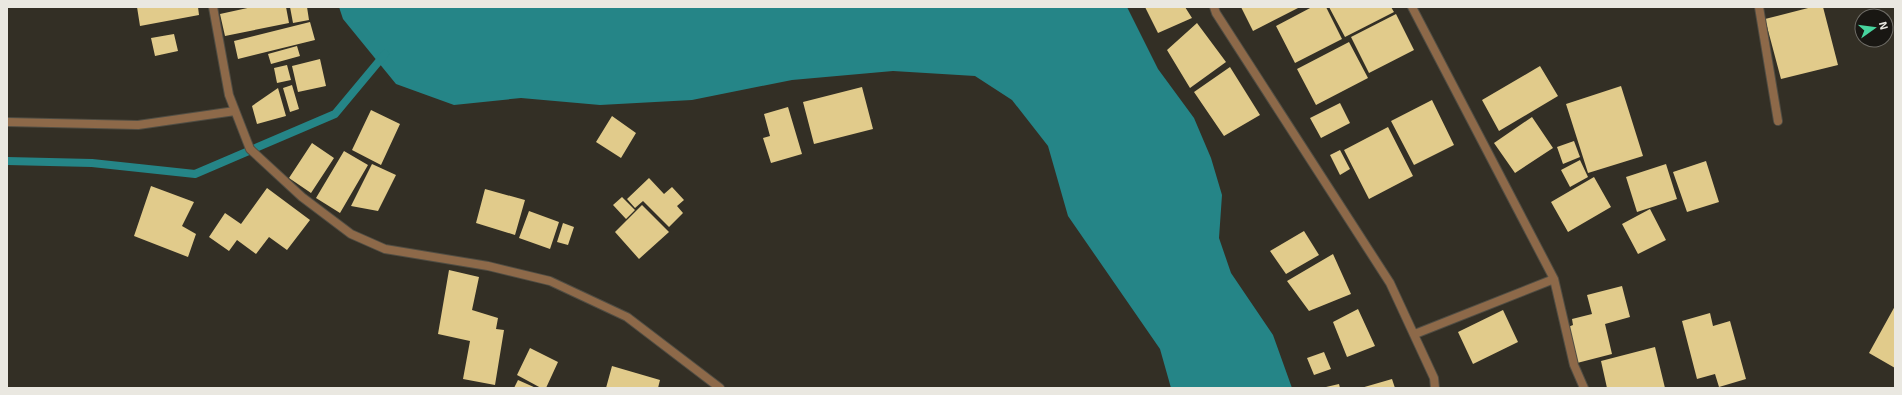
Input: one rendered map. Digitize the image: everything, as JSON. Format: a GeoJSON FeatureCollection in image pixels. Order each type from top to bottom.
{"type":"FeatureCollection","features":[{"type":"Feature","properties":{"kind":"street"},"geometry":{"type":"LineString","coordinates":[[213,7],[229,95],[250,149],[302,197],[351,234],[385,249],[488,266],[550,281],[627,317],[720,388]]}},
{"type":"Feature","properties":{"kind":"street"},"geometry":{"type":"LineString","coordinates":[[1214,7],[1216,13],[1390,283],[1415,334],[1434,378],[1435,388]]}},
{"type":"Feature","properties":{"kind":"street"},"geometry":{"type":"LineString","coordinates":[[1412,7],[1554,279],[1574,365],[1584,388]]}},
{"type":"Feature","properties":{"kind":"street"},"geometry":{"type":"LineString","coordinates":[[1758,7],[1778,121]]}},
{"type":"Feature","properties":{"kind":"street"},"geometry":{"type":"LineString","coordinates":[[7,122],[138,125],[236,111]]}},
{"type":"Feature","properties":{"kind":"street"},"geometry":{"type":"LineString","coordinates":[[1415,334],[1554,279]]}},
{"type":"Feature","properties":{"kind":"water"},"geometry":{"type":"Polygon","coordinates":[[[339,7],[1127,7],[1158,69],[1194,118],[1211,158],[1222,195],[1219,238],[1231,273],[1273,335],[1292,388],[1171,388],[1160,349],[1068,216],[1048,146],[1012,100],[975,76],[893,71],[792,80],[692,100],[600,105],[521,98],[454,105],[396,84],[343,19],[339,7]]]}},
{"type":"Feature","properties":{"kind":"building"},"geometry":{"type":"Polygon","coordinates":[[[137,7],[198,7],[199,15],[140,26],[137,7]]]}},
{"type":"Feature","properties":{"kind":"building"},"geometry":{"type":"Polygon","coordinates":[[[252,7],[286,7],[289,23],[225,36],[220,14],[252,7]]]}},
{"type":"Feature","properties":{"kind":"building"},"geometry":{"type":"Polygon","coordinates":[[[290,7],[307,7],[309,20],[293,23],[290,7]]]}},
{"type":"Feature","properties":{"kind":"building"},"geometry":{"type":"Polygon","coordinates":[[[1145,7],[1185,7],[1192,18],[1158,33],[1145,7]]]}},
{"type":"Feature","properties":{"kind":"building"},"geometry":{"type":"Polygon","coordinates":[[[1241,7],[1300,7],[1253,31],[1241,7]]]}},
{"type":"Feature","properties":{"kind":"building"},"geometry":{"type":"Polygon","coordinates":[[[1312,7],[1326,7],[1342,39],[1295,63],[1276,26],[1312,7]]]}},
{"type":"Feature","properties":{"kind":"building"},"geometry":{"type":"Polygon","coordinates":[[[1329,7],[1391,7],[1394,12],[1345,37],[1329,7]]]}},
{"type":"Feature","properties":{"kind":"building"},"geometry":{"type":"Polygon","coordinates":[[[1812,7],[1823,7],[1838,65],[1781,79],[1765,19],[1812,7]]]}},
{"type":"Feature","properties":{"kind":"building"},"geometry":{"type":"Polygon","coordinates":[[[1396,14],[1414,50],[1369,73],[1351,37],[1396,14]]]}},
{"type":"Feature","properties":{"kind":"building"},"geometry":{"type":"Polygon","coordinates":[[[310,22],[315,40],[238,59],[234,41],[310,22]]]}},
{"type":"Feature","properties":{"kind":"building"},"geometry":{"type":"Polygon","coordinates":[[[1197,23],[1226,62],[1190,88],[1167,50],[1197,23]]]}},
{"type":"Feature","properties":{"kind":"building"},"geometry":{"type":"Polygon","coordinates":[[[174,34],[178,51],[155,56],[151,38],[174,34]]]}},
{"type":"Feature","properties":{"kind":"building"},"geometry":{"type":"Polygon","coordinates":[[[1349,42],[1368,78],[1316,105],[1297,69],[1349,42]]]}},
{"type":"Feature","properties":{"kind":"building"},"geometry":{"type":"Polygon","coordinates":[[[297,46],[300,56],[271,64],[268,54],[297,46]]]}},
{"type":"Feature","properties":{"kind":"building"},"geometry":{"type":"Polygon","coordinates":[[[320,59],[326,86],[298,92],[292,66],[320,59]]]}},
{"type":"Feature","properties":{"kind":"building"},"geometry":{"type":"Polygon","coordinates":[[[287,65],[291,80],[277,83],[274,68],[287,65]]]}},
{"type":"Feature","properties":{"kind":"building"},"geometry":{"type":"Polygon","coordinates":[[[1540,66],[1558,96],[1499,131],[1482,100],[1540,66]]]}},
{"type":"Feature","properties":{"kind":"building"},"geometry":{"type":"Polygon","coordinates":[[[1230,67],[1260,115],[1224,136],[1194,92],[1230,67]]]}},
{"type":"Feature","properties":{"kind":"building"},"geometry":{"type":"Polygon","coordinates":[[[292,85],[299,109],[290,112],[283,88],[292,85]]]}},
{"type":"Feature","properties":{"kind":"building"},"geometry":{"type":"Polygon","coordinates":[[[1621,86],[1643,156],[1588,173],[1566,104],[1621,86]]]}},
{"type":"Feature","properties":{"kind":"building"},"geometry":{"type":"Polygon","coordinates":[[[862,87],[873,129],[814,144],[803,102],[862,87]]]}},
{"type":"Feature","properties":{"kind":"building"},"geometry":{"type":"Polygon","coordinates":[[[278,88],[286,116],[257,124],[252,106],[278,88]]]}},
{"type":"Feature","properties":{"kind":"building"},"geometry":{"type":"Polygon","coordinates":[[[1432,100],[1454,145],[1414,165],[1391,121],[1432,100]]]}},
{"type":"Feature","properties":{"kind":"building"},"geometry":{"type":"Polygon","coordinates":[[[1340,103],[1350,123],[1321,138],[1310,118],[1340,103]]]}},
{"type":"Feature","properties":{"kind":"building"},"geometry":{"type":"Polygon","coordinates":[[[788,107],[802,154],[771,163],[763,138],[770,136],[764,114],[788,107]]]}},
{"type":"Feature","properties":{"kind":"building"},"geometry":{"type":"Polygon","coordinates":[[[371,110],[400,124],[381,165],[352,150],[371,110]]]}},
{"type":"Feature","properties":{"kind":"building"},"geometry":{"type":"Polygon","coordinates":[[[612,116],[636,133],[621,158],[596,142],[612,116]]]}},
{"type":"Feature","properties":{"kind":"building"},"geometry":{"type":"Polygon","coordinates":[[[1532,117],[1553,148],[1515,173],[1494,143],[1532,117]]]}},
{"type":"Feature","properties":{"kind":"building"},"geometry":{"type":"Polygon","coordinates":[[[1388,127],[1413,176],[1369,199],[1344,150],[1388,127]]]}},
{"type":"Feature","properties":{"kind":"building"},"geometry":{"type":"Polygon","coordinates":[[[1574,141],[1580,157],[1563,164],[1557,147],[1574,141]]]}},
{"type":"Feature","properties":{"kind":"building"},"geometry":{"type":"Polygon","coordinates":[[[312,143],[334,158],[311,193],[289,178],[312,143]]]}},
{"type":"Feature","properties":{"kind":"building"},"geometry":{"type":"Polygon","coordinates":[[[1340,150],[1350,169],[1340,175],[1330,155],[1340,150]]]}},
{"type":"Feature","properties":{"kind":"building"},"geometry":{"type":"Polygon","coordinates":[[[344,151],[368,165],[340,213],[316,198],[344,151]]]}},
{"type":"Feature","properties":{"kind":"building"},"geometry":{"type":"Polygon","coordinates":[[[1580,160],[1588,177],[1570,187],[1561,170],[1580,160]]]}},
{"type":"Feature","properties":{"kind":"building"},"geometry":{"type":"Polygon","coordinates":[[[1706,161],[1719,202],[1687,212],[1673,172],[1706,161]]]}},
{"type":"Feature","properties":{"kind":"building"},"geometry":{"type":"Polygon","coordinates":[[[372,164],[396,175],[378,211],[351,206],[372,164]]]}},
{"type":"Feature","properties":{"kind":"building"},"geometry":{"type":"Polygon","coordinates":[[[1666,164],[1677,199],[1637,212],[1626,177],[1666,164]]]}},
{"type":"Feature","properties":{"kind":"building"},"geometry":{"type":"Polygon","coordinates":[[[1594,177],[1611,207],[1568,232],[1551,202],[1594,177]]]}},
{"type":"Feature","properties":{"kind":"building"},"geometry":{"type":"Polygon","coordinates":[[[649,178],[664,194],[672,187],[684,200],[677,206],[683,213],[669,227],[643,201],[635,208],[627,199],[649,178]]]}},
{"type":"Feature","properties":{"kind":"building"},"geometry":{"type":"Polygon","coordinates":[[[151,186],[194,202],[182,226],[196,234],[188,257],[134,236],[151,186]]]}},
{"type":"Feature","properties":{"kind":"building"},"geometry":{"type":"Polygon","coordinates":[[[267,188],[310,220],[287,250],[269,237],[256,254],[237,240],[229,251],[209,237],[225,213],[241,224],[267,188]]]}},
{"type":"Feature","properties":{"kind":"building"},"geometry":{"type":"Polygon","coordinates":[[[485,189],[525,200],[515,235],[476,223],[485,189]]]}},
{"type":"Feature","properties":{"kind":"building"},"geometry":{"type":"Polygon","coordinates":[[[622,197],[635,210],[626,219],[613,205],[622,197]]]}},
{"type":"Feature","properties":{"kind":"building"},"geometry":{"type":"Polygon","coordinates":[[[642,205],[669,232],[639,259],[615,232],[642,205]]]}},
{"type":"Feature","properties":{"kind":"building"},"geometry":{"type":"Polygon","coordinates":[[[1650,209],[1666,240],[1638,254],[1622,224],[1650,209]]]}},
{"type":"Feature","properties":{"kind":"building"},"geometry":{"type":"Polygon","coordinates":[[[529,211],[559,222],[550,249],[519,238],[529,211]]]}},
{"type":"Feature","properties":{"kind":"building"},"geometry":{"type":"Polygon","coordinates":[[[563,223],[574,227],[568,245],[557,242],[563,223]]]}},
{"type":"Feature","properties":{"kind":"building"},"geometry":{"type":"Polygon","coordinates":[[[1304,231],[1319,255],[1286,274],[1270,251],[1304,231]]]}},
{"type":"Feature","properties":{"kind":"building"},"geometry":{"type":"Polygon","coordinates":[[[1333,254],[1351,294],[1309,311],[1287,281],[1333,254]]]}},
{"type":"Feature","properties":{"kind":"building"},"geometry":{"type":"Polygon","coordinates":[[[449,270],[479,277],[472,310],[498,318],[496,329],[504,330],[495,385],[463,379],[470,341],[438,334],[449,270]]]}},
{"type":"Feature","properties":{"kind":"building"},"geometry":{"type":"Polygon","coordinates":[[[1622,286],[1630,317],[1605,324],[1612,354],[1577,363],[1568,327],[1573,325],[1572,319],[1592,314],[1587,295],[1622,286]]]}},
{"type":"Feature","properties":{"kind":"building"},"geometry":{"type":"Polygon","coordinates":[[[1895,306],[1895,368],[1869,353],[1895,306]]]}},
{"type":"Feature","properties":{"kind":"building"},"geometry":{"type":"Polygon","coordinates":[[[1358,309],[1375,346],[1347,357],[1333,322],[1358,309]]]}},
{"type":"Feature","properties":{"kind":"building"},"geometry":{"type":"Polygon","coordinates":[[[1503,310],[1518,342],[1473,364],[1458,332],[1503,310]]]}},
{"type":"Feature","properties":{"kind":"building"},"geometry":{"type":"Polygon","coordinates":[[[1710,313],[1713,326],[1730,321],[1746,379],[1719,387],[1715,374],[1697,379],[1682,321],[1710,313]]]}},
{"type":"Feature","properties":{"kind":"building"},"geometry":{"type":"Polygon","coordinates":[[[1655,347],[1665,388],[1607,388],[1601,361],[1655,347]]]}},
{"type":"Feature","properties":{"kind":"building"},"geometry":{"type":"Polygon","coordinates":[[[530,348],[558,362],[546,388],[541,388],[517,375],[530,348]]]}},
{"type":"Feature","properties":{"kind":"building"},"geometry":{"type":"Polygon","coordinates":[[[1324,352],[1331,369],[1314,375],[1307,358],[1324,352]]]}},
{"type":"Feature","properties":{"kind":"building"},"geometry":{"type":"Polygon","coordinates":[[[612,366],[660,380],[658,388],[606,388],[612,366]]]}},
{"type":"Feature","properties":{"kind":"building"},"geometry":{"type":"Polygon","coordinates":[[[1392,379],[1395,388],[1361,388],[1392,379]]]}},
{"type":"Feature","properties":{"kind":"building"},"geometry":{"type":"Polygon","coordinates":[[[518,380],[536,388],[514,388],[518,380]]]}},
{"type":"Feature","properties":{"kind":"building"},"geometry":{"type":"Polygon","coordinates":[[[1339,384],[1340,388],[1326,388],[1326,387],[1339,384]]]}},
{"type":"Feature","properties":{"kind":"waterway"},"geometry":{"type":"LineString","coordinates":[[7,161],[92,163],[195,174],[335,114],[385,54]]}}]}
